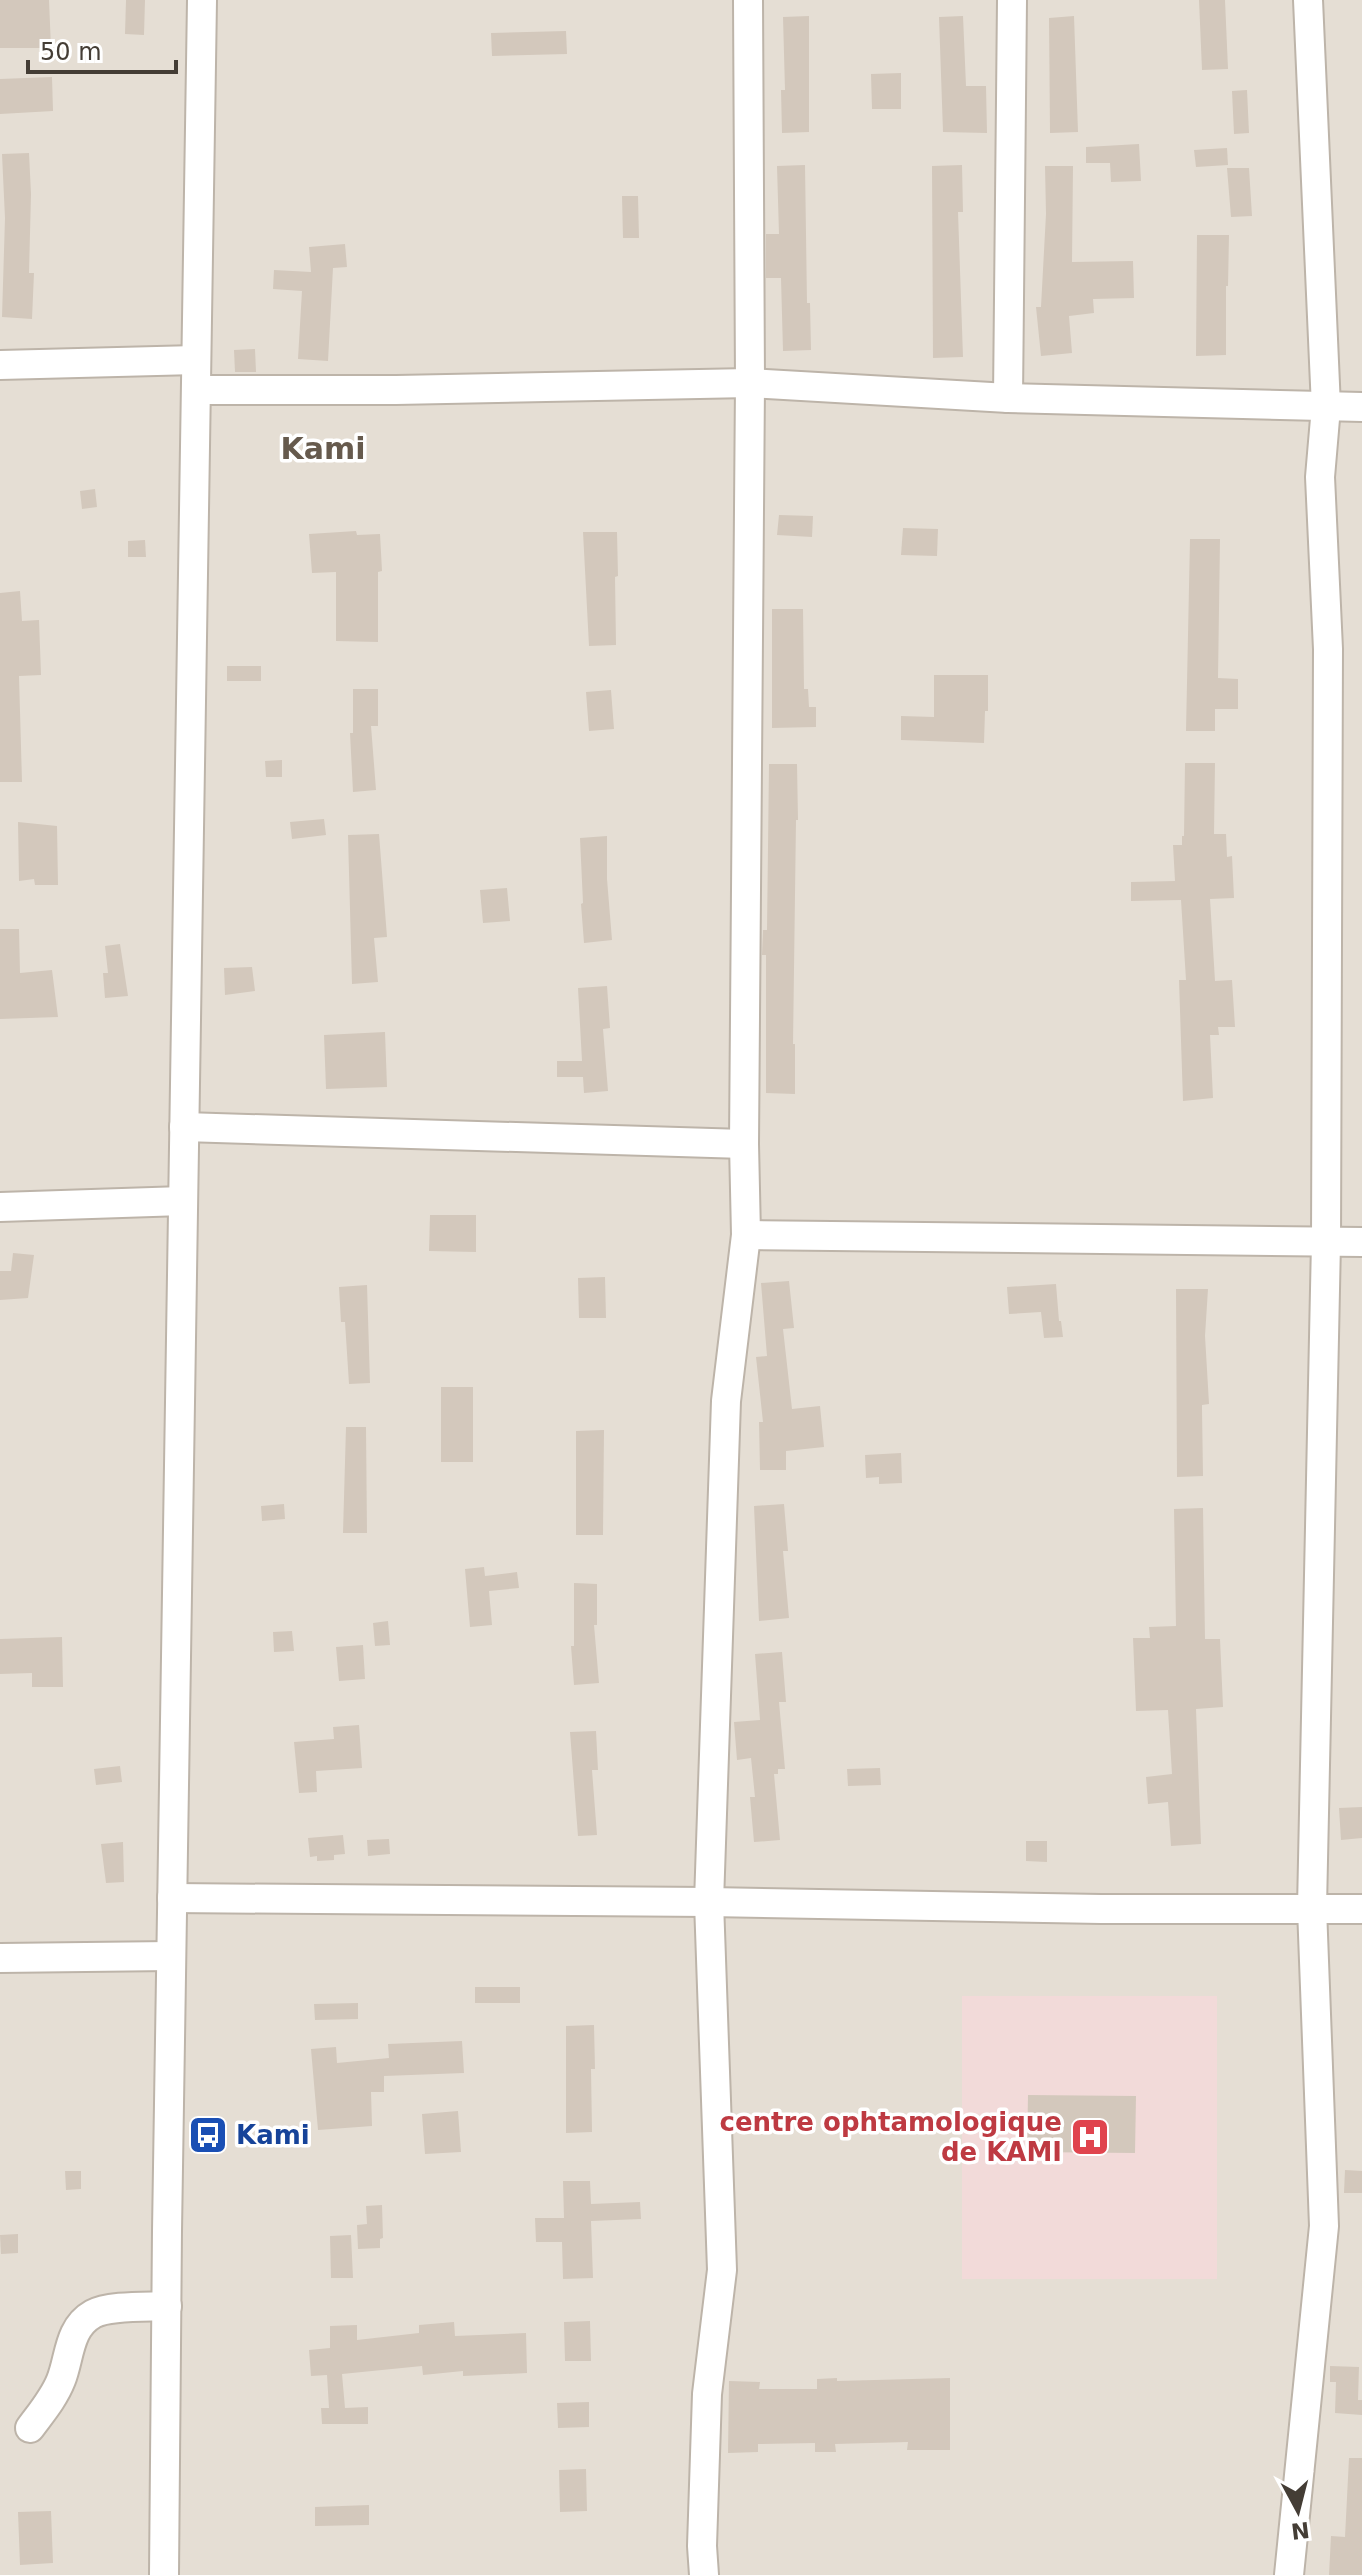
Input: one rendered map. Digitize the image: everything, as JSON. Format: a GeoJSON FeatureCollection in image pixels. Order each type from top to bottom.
{"type":"FeatureCollection","features":[{"type":"Feature","properties":{"kind":"street"},"geometry":{"type":"LineString","coordinates":[[164,2575],[202,0]]}},
{"type":"Feature","properties":{"kind":"street"},"geometry":{"type":"LineString","coordinates":[[704,2575],[702,2546],[707,2394],[722,2270],[709,1902],[726,1401],[746,1235],[744,1144],[750,383],[748,0]]}},
{"type":"Feature","properties":{"kind":"street"},"geometry":{"type":"LineString","coordinates":[[1008,398],[1012,0]]}},
{"type":"Feature","properties":{"kind":"street"},"geometry":{"type":"LineString","coordinates":[[1289,2575],[1324,2226],[1312,1908],[1326,1242],[1328,649],[1320,477],[1326,407],[1308,0]]}},
{"type":"Feature","properties":{"kind":"street"},"geometry":{"type":"LineString","coordinates":[[0,365],[196,360]]}},
{"type":"Feature","properties":{"kind":"street"},"geometry":{"type":"LineString","coordinates":[[196,390],[750,383],[1008,398],[1362,407]]}},
{"type":"Feature","properties":{"kind":"street"},"geometry":{"type":"LineString","coordinates":[[184,1127],[744,1144]]}},
{"type":"Feature","properties":{"kind":"street"},"geometry":{"type":"LineString","coordinates":[[0,1207],[183,1201]]}},
{"type":"Feature","properties":{"kind":"street"},"geometry":{"type":"LineString","coordinates":[[746,1235],[1362,1242]]}},
{"type":"Feature","properties":{"kind":"street"},"geometry":{"type":"LineString","coordinates":[[172,1898],[1101,1909],[1362,1909]]}},
{"type":"Feature","properties":{"kind":"street"},"geometry":{"type":"LineString","coordinates":[[0,1958],[171,1956]]}},
{"type":"Feature","properties":{"kind":"street"},"geometry":{"type":"LineString","coordinates":[[30,2428],[61,2380],[71,2340],[81,2324],[93,2314],[108,2310],[167,2306]]}},
{"type":"Feature","properties":{"kind":"shaded area"},"geometry":{"type":"Polygon","coordinates":[[[0,0],[1362,0],[1362,2575],[0,2575],[0,0]]]}},
{"type":"Feature","properties":{"kind":"shaded area","name":"centre ophtamologique de KAMI"},"geometry":{"type":"Polygon","coordinates":[[[962,1996],[1217,1996],[1217,2279],[962,2279],[962,1996]]]}},
{"type":"Feature","properties":{"kind":"building"},"geometry":{"type":"Polygon","coordinates":[[[0,0],[49,0],[51,48],[0,48],[0,0]]]}},
{"type":"Feature","properties":{"kind":"building"},"geometry":{"type":"Polygon","coordinates":[[[126,0],[145,0],[144,35],[125,34],[126,0]]]}},
{"type":"Feature","properties":{"kind":"building"},"geometry":{"type":"Polygon","coordinates":[[[1199,0],[1225,0],[1228,69],[1202,70],[1199,0]]]}},
{"type":"Feature","properties":{"kind":"building"},"geometry":{"type":"Polygon","coordinates":[[[809,16],[809,132],[782,133],[781,90],[785,90],[783,17],[809,16]]]}},
{"type":"Feature","properties":{"kind":"building"},"geometry":{"type":"Polygon","coordinates":[[[963,16],[966,86],[986,86],[987,133],[943,132],[939,17],[963,16]]]}},
{"type":"Feature","properties":{"kind":"building"},"geometry":{"type":"Polygon","coordinates":[[[1074,16],[1078,132],[1050,133],[1049,18],[1074,16]]]}},
{"type":"Feature","properties":{"kind":"building"},"geometry":{"type":"Polygon","coordinates":[[[566,31],[567,54],[492,56],[491,33],[566,31]]]}},
{"type":"Feature","properties":{"kind":"building"},"geometry":{"type":"Polygon","coordinates":[[[901,73],[901,109],[872,109],[871,74],[901,73]]]}},
{"type":"Feature","properties":{"kind":"building"},"geometry":{"type":"Polygon","coordinates":[[[52,77],[53,111],[0,114],[0,79],[52,77]]]}},
{"type":"Feature","properties":{"kind":"building"},"geometry":{"type":"Polygon","coordinates":[[[1247,90],[1249,133],[1234,134],[1232,91],[1247,90]]]}},
{"type":"Feature","properties":{"kind":"building"},"geometry":{"type":"Polygon","coordinates":[[[1139,144],[1141,181],[1111,182],[1110,163],[1086,163],[1086,147],[1139,144]]]}},
{"type":"Feature","properties":{"kind":"building"},"geometry":{"type":"Polygon","coordinates":[[[1227,148],[1228,165],[1196,167],[1194,150],[1227,148]]]}},
{"type":"Feature","properties":{"kind":"building"},"geometry":{"type":"Polygon","coordinates":[[[29,153],[29,273],[34,273],[32,319],[2,317],[5,218],[2,154],[29,153]]]}},
{"type":"Feature","properties":{"kind":"building"},"geometry":{"type":"Polygon","coordinates":[[[805,165],[807,303],[810,303],[811,350],[783,351],[781,278],[766,278],[766,234],[779,234],[777,166],[805,165]]]}},
{"type":"Feature","properties":{"kind":"building"},"geometry":{"type":"Polygon","coordinates":[[[962,165],[963,212],[958,212],[963,357],[933,358],[932,166],[962,165]]]}},
{"type":"Feature","properties":{"kind":"building"},"geometry":{"type":"Polygon","coordinates":[[[1045,166],[1073,166],[1072,262],[1133,261],[1134,298],[1093,299],[1094,313],[1069,316],[1072,353],[1041,356],[1036,307],[1041,307],[1045,166]]]}},
{"type":"Feature","properties":{"kind":"building"},"geometry":{"type":"Polygon","coordinates":[[[1227,168],[1249,168],[1252,216],[1231,217],[1227,168]]]}},
{"type":"Feature","properties":{"kind":"building"},"geometry":{"type":"Polygon","coordinates":[[[622,196],[638,196],[639,238],[623,238],[622,196]]]}},
{"type":"Feature","properties":{"kind":"building"},"geometry":{"type":"Polygon","coordinates":[[[1197,235],[1229,235],[1226,355],[1196,356],[1197,235]]]}},
{"type":"Feature","properties":{"kind":"building"},"geometry":{"type":"Polygon","coordinates":[[[345,244],[347,267],[333,268],[328,361],[298,359],[302,291],[273,289],[274,270],[311,272],[309,247],[345,244]]]}},
{"type":"Feature","properties":{"kind":"building"},"geometry":{"type":"Polygon","coordinates":[[[255,349],[256,372],[235,372],[234,350],[255,349]]]}},
{"type":"Feature","properties":{"kind":"building"},"geometry":{"type":"Polygon","coordinates":[[[95,489],[97,507],[82,509],[80,491],[95,489]]]}},
{"type":"Feature","properties":{"kind":"building"},"geometry":{"type":"Polygon","coordinates":[[[779,515],[813,516],[812,537],[777,535],[779,515]]]}},
{"type":"Feature","properties":{"kind":"building"},"geometry":{"type":"Polygon","coordinates":[[[903,528],[938,529],[937,556],[901,555],[903,528]]]}},
{"type":"Feature","properties":{"kind":"building"},"geometry":{"type":"Polygon","coordinates":[[[356,531],[357,535],[380,534],[382,571],[378,572],[378,642],[336,641],[336,572],[312,573],[309,534],[356,531]]]}},
{"type":"Feature","properties":{"kind":"building"},"geometry":{"type":"Polygon","coordinates":[[[583,532],[617,532],[616,645],[589,646],[583,532]]]}},
{"type":"Feature","properties":{"kind":"building"},"geometry":{"type":"Polygon","coordinates":[[[1190,539],[1220,539],[1218,678],[1238,679],[1238,709],[1215,709],[1215,731],[1186,731],[1190,539]]]}},
{"type":"Feature","properties":{"kind":"building"},"geometry":{"type":"Polygon","coordinates":[[[145,540],[146,557],[128,557],[128,541],[145,540]]]}},
{"type":"Feature","properties":{"kind":"building"},"geometry":{"type":"Polygon","coordinates":[[[20,591],[22,621],[39,620],[41,675],[19,676],[22,782],[0,782],[0,593],[20,591]]]}},
{"type":"Feature","properties":{"kind":"building"},"geometry":{"type":"Polygon","coordinates":[[[772,609],[803,609],[804,689],[808,689],[809,707],[816,707],[816,727],[772,728],[772,609]]]}},
{"type":"Feature","properties":{"kind":"building"},"geometry":{"type":"Polygon","coordinates":[[[227,666],[261,666],[261,681],[227,681],[227,666]]]}},
{"type":"Feature","properties":{"kind":"building"},"geometry":{"type":"Polygon","coordinates":[[[934,675],[988,675],[984,743],[901,740],[901,716],[934,717],[934,675]]]}},
{"type":"Feature","properties":{"kind":"building"},"geometry":{"type":"Polygon","coordinates":[[[353,689],[378,689],[378,726],[371,726],[376,790],[353,792],[350,733],[353,733],[353,689]]]}},
{"type":"Feature","properties":{"kind":"building"},"geometry":{"type":"Polygon","coordinates":[[[611,690],[614,729],[589,731],[586,692],[611,690]]]}},
{"type":"Feature","properties":{"kind":"building"},"geometry":{"type":"Polygon","coordinates":[[[282,760],[282,777],[266,777],[265,761],[282,760]]]}},
{"type":"Feature","properties":{"kind":"building"},"geometry":{"type":"Polygon","coordinates":[[[1185,763],[1215,763],[1214,834],[1226,834],[1227,857],[1232,856],[1234,898],[1210,899],[1215,981],[1232,980],[1235,1027],[1218,1027],[1219,1035],[1210,1035],[1213,1098],[1183,1101],[1179,980],[1186,980],[1181,900],[1131,901],[1131,882],[1175,881],[1173,845],[1182,845],[1184,836],[1185,763]]]}},
{"type":"Feature","properties":{"kind":"building"},"geometry":{"type":"Polygon","coordinates":[[[769,764],[797,764],[795,1094],[766,1093],[766,955],[762,955],[763,930],[767,930],[769,764]]]}},
{"type":"Feature","properties":{"kind":"building"},"geometry":{"type":"Polygon","coordinates":[[[324,819],[326,835],[292,839],[290,822],[324,819]]]}},
{"type":"Feature","properties":{"kind":"building"},"geometry":{"type":"Polygon","coordinates":[[[18,822],[57,826],[58,885],[35,885],[34,879],[19,881],[18,822]]]}},
{"type":"Feature","properties":{"kind":"building"},"geometry":{"type":"Polygon","coordinates":[[[379,834],[387,937],[374,938],[378,982],[352,984],[348,835],[379,834]]]}},
{"type":"Feature","properties":{"kind":"building"},"geometry":{"type":"Polygon","coordinates":[[[607,836],[612,940],[584,943],[580,838],[607,836]]]}},
{"type":"Feature","properties":{"kind":"building"},"geometry":{"type":"Polygon","coordinates":[[[507,888],[510,921],[483,923],[480,890],[507,888]]]}},
{"type":"Feature","properties":{"kind":"building"},"geometry":{"type":"Polygon","coordinates":[[[0,929],[19,929],[20,973],[52,970],[58,1017],[0,1019],[0,929]]]}},
{"type":"Feature","properties":{"kind":"building"},"geometry":{"type":"Polygon","coordinates":[[[120,944],[128,996],[105,998],[103,973],[108,973],[105,946],[120,944]]]}},
{"type":"Feature","properties":{"kind":"building"},"geometry":{"type":"Polygon","coordinates":[[[252,967],[255,991],[225,995],[224,968],[252,967]]]}},
{"type":"Feature","properties":{"kind":"building"},"geometry":{"type":"Polygon","coordinates":[[[607,986],[610,1028],[603,1029],[608,1091],[584,1093],[583,1077],[557,1077],[557,1061],[582,1061],[578,988],[607,986]]]}},
{"type":"Feature","properties":{"kind":"building"},"geometry":{"type":"Polygon","coordinates":[[[385,1032],[387,1087],[326,1089],[324,1035],[385,1032]]]}},
{"type":"Feature","properties":{"kind":"building"},"geometry":{"type":"Polygon","coordinates":[[[430,1215],[476,1215],[476,1252],[429,1251],[430,1215]]]}},
{"type":"Feature","properties":{"kind":"building"},"geometry":{"type":"Polygon","coordinates":[[[13,1253],[34,1255],[28,1298],[0,1300],[0,1271],[11,1271],[13,1253]]]}},
{"type":"Feature","properties":{"kind":"building"},"geometry":{"type":"Polygon","coordinates":[[[605,1277],[606,1318],[579,1318],[578,1278],[605,1277]]]}},
{"type":"Feature","properties":{"kind":"building"},"geometry":{"type":"Polygon","coordinates":[[[789,1281],[794,1328],[783,1329],[792,1409],[820,1406],[824,1447],[786,1451],[786,1470],[760,1470],[759,1422],[763,1422],[756,1357],[767,1356],[761,1283],[789,1281]]]}},
{"type":"Feature","properties":{"kind":"building"},"geometry":{"type":"Polygon","coordinates":[[[1056,1284],[1063,1337],[1044,1338],[1041,1312],[1009,1314],[1007,1287],[1056,1284]]]}},
{"type":"Feature","properties":{"kind":"building"},"geometry":{"type":"Polygon","coordinates":[[[367,1285],[370,1383],[349,1384],[339,1287],[367,1285]]]}},
{"type":"Feature","properties":{"kind":"building"},"geometry":{"type":"Polygon","coordinates":[[[1176,1289],[1208,1289],[1205,1336],[1209,1404],[1202,1405],[1203,1476],[1177,1477],[1176,1289]]]}},
{"type":"Feature","properties":{"kind":"building"},"geometry":{"type":"Polygon","coordinates":[[[441,1387],[473,1387],[473,1462],[441,1462],[441,1387]]]}},
{"type":"Feature","properties":{"kind":"building"},"geometry":{"type":"Polygon","coordinates":[[[346,1427],[366,1427],[367,1533],[343,1533],[346,1427]]]}},
{"type":"Feature","properties":{"kind":"building"},"geometry":{"type":"Polygon","coordinates":[[[604,1430],[603,1535],[576,1535],[576,1431],[604,1430]]]}},
{"type":"Feature","properties":{"kind":"building"},"geometry":{"type":"Polygon","coordinates":[[[901,1453],[902,1483],[879,1484],[879,1477],[866,1478],[865,1455],[901,1453]]]}},
{"type":"Feature","properties":{"kind":"building"},"geometry":{"type":"Polygon","coordinates":[[[284,1504],[285,1519],[262,1521],[261,1506],[284,1504]]]}},
{"type":"Feature","properties":{"kind":"building"},"geometry":{"type":"Polygon","coordinates":[[[784,1504],[788,1551],[783,1551],[789,1618],[759,1621],[754,1506],[784,1504]]]}},
{"type":"Feature","properties":{"kind":"building"},"geometry":{"type":"Polygon","coordinates":[[[1203,1508],[1205,1639],[1220,1639],[1223,1707],[1196,1709],[1201,1844],[1171,1846],[1168,1802],[1148,1804],[1146,1777],[1172,1774],[1168,1710],[1136,1711],[1133,1638],[1150,1638],[1149,1627],[1176,1626],[1174,1509],[1203,1508]]]}},
{"type":"Feature","properties":{"kind":"building"},"geometry":{"type":"Polygon","coordinates":[[[484,1567],[485,1576],[517,1572],[519,1588],[489,1591],[492,1625],[470,1627],[465,1569],[484,1567]]]}},
{"type":"Feature","properties":{"kind":"building"},"geometry":{"type":"Polygon","coordinates":[[[574,1583],[597,1584],[597,1625],[594,1625],[599,1683],[574,1685],[571,1646],[574,1646],[574,1583]]]}},
{"type":"Feature","properties":{"kind":"building"},"geometry":{"type":"Polygon","coordinates":[[[388,1621],[390,1645],[375,1646],[373,1623],[388,1621]]]}},
{"type":"Feature","properties":{"kind":"building"},"geometry":{"type":"Polygon","coordinates":[[[292,1631],[294,1651],[274,1652],[273,1632],[292,1631]]]}},
{"type":"Feature","properties":{"kind":"building"},"geometry":{"type":"Polygon","coordinates":[[[62,1637],[63,1687],[32,1687],[32,1673],[0,1674],[0,1639],[62,1637]]]}},
{"type":"Feature","properties":{"kind":"building"},"geometry":{"type":"Polygon","coordinates":[[[363,1645],[365,1679],[339,1681],[336,1647],[363,1645]]]}},
{"type":"Feature","properties":{"kind":"building"},"geometry":{"type":"Polygon","coordinates":[[[782,1652],[786,1702],[779,1702],[785,1769],[778,1769],[778,1774],[774,1774],[780,1840],[754,1842],[750,1797],[755,1797],[751,1758],[737,1760],[734,1722],[760,1720],[755,1654],[782,1652]]]}},
{"type":"Feature","properties":{"kind":"building"},"geometry":{"type":"Polygon","coordinates":[[[359,1725],[362,1768],[316,1771],[317,1792],[299,1793],[294,1742],[334,1739],[333,1727],[359,1725]]]}},
{"type":"Feature","properties":{"kind":"building"},"geometry":{"type":"Polygon","coordinates":[[[596,1731],[598,1770],[592,1770],[597,1835],[578,1836],[570,1732],[596,1731]]]}},
{"type":"Feature","properties":{"kind":"building"},"geometry":{"type":"Polygon","coordinates":[[[120,1766],[122,1782],[96,1785],[94,1769],[120,1766]]]}},
{"type":"Feature","properties":{"kind":"building"},"geometry":{"type":"Polygon","coordinates":[[[880,1768],[881,1785],[848,1786],[847,1769],[880,1768]]]}},
{"type":"Feature","properties":{"kind":"building"},"geometry":{"type":"Polygon","coordinates":[[[1362,1807],[1362,1838],[1341,1840],[1339,1808],[1362,1807]]]}},
{"type":"Feature","properties":{"kind":"building"},"geometry":{"type":"Polygon","coordinates":[[[343,1835],[345,1854],[334,1855],[334,1860],[317,1861],[317,1856],[310,1857],[308,1838],[343,1835]]]}},
{"type":"Feature","properties":{"kind":"building"},"geometry":{"type":"Polygon","coordinates":[[[389,1839],[390,1854],[368,1856],[367,1840],[389,1839]]]}},
{"type":"Feature","properties":{"kind":"building"},"geometry":{"type":"Polygon","coordinates":[[[1026,1841],[1047,1841],[1047,1862],[1026,1861],[1026,1841]]]}},
{"type":"Feature","properties":{"kind":"building"},"geometry":{"type":"Polygon","coordinates":[[[123,1842],[124,1882],[106,1883],[101,1844],[123,1842]]]}},
{"type":"Feature","properties":{"kind":"building"},"geometry":{"type":"Polygon","coordinates":[[[475,1987],[520,1987],[520,2003],[475,2003],[475,1987]]]}},
{"type":"Feature","properties":{"kind":"building"},"geometry":{"type":"Polygon","coordinates":[[[358,2003],[358,2019],[315,2020],[314,2004],[358,2003]]]}},
{"type":"Feature","properties":{"kind":"building"},"geometry":{"type":"Polygon","coordinates":[[[594,2025],[592,2132],[566,2133],[566,2026],[594,2025]]]}},
{"type":"Feature","properties":{"kind":"building"},"geometry":{"type":"Polygon","coordinates":[[[462,2041],[464,2073],[384,2076],[384,2092],[371,2092],[372,2126],[318,2130],[311,2049],[336,2047],[337,2063],[389,2058],[388,2044],[462,2041]]]}},
{"type":"Feature","properties":{"kind":"building"},"geometry":{"type":"Polygon","coordinates":[[[1028,2095],[1136,2096],[1135,2153],[1027,2152],[1028,2095]]]}},
{"type":"Feature","properties":{"kind":"building"},"geometry":{"type":"Polygon","coordinates":[[[458,2111],[461,2152],[425,2154],[422,2114],[458,2111]]]}},
{"type":"Feature","properties":{"kind":"building"},"geometry":{"type":"Polygon","coordinates":[[[1345,2170],[1362,2171],[1362,2193],[1344,2193],[1345,2170]]]}},
{"type":"Feature","properties":{"kind":"building"},"geometry":{"type":"Polygon","coordinates":[[[65,2171],[81,2171],[81,2189],[66,2190],[65,2171]]]}},
{"type":"Feature","properties":{"kind":"building"},"geometry":{"type":"Polygon","coordinates":[[[563,2181],[590,2181],[591,2204],[640,2202],[641,2219],[591,2221],[593,2278],[563,2279],[562,2242],[536,2242],[535,2218],[564,2218],[563,2181]]]}},
{"type":"Feature","properties":{"kind":"building"},"geometry":{"type":"Polygon","coordinates":[[[382,2205],[383,2238],[380,2239],[380,2248],[358,2249],[357,2225],[367,2224],[366,2206],[382,2205]]]}},
{"type":"Feature","properties":{"kind":"building"},"geometry":{"type":"Polygon","coordinates":[[[18,2234],[18,2253],[1,2254],[0,2235],[18,2234]]]}},
{"type":"Feature","properties":{"kind":"building"},"geometry":{"type":"Polygon","coordinates":[[[351,2235],[353,2278],[331,2278],[330,2236],[351,2235]]]}},
{"type":"Feature","properties":{"kind":"building"},"geometry":{"type":"Polygon","coordinates":[[[590,2321],[591,2361],[565,2361],[564,2322],[590,2321]]]}},
{"type":"Feature","properties":{"kind":"building"},"geometry":{"type":"Polygon","coordinates":[[[454,2322],[455,2336],[526,2333],[527,2373],[463,2376],[463,2371],[423,2375],[422,2366],[342,2374],[345,2408],[368,2407],[368,2424],[322,2424],[321,2408],[329,2408],[327,2375],[311,2376],[309,2350],[330,2348],[330,2326],[357,2325],[357,2340],[419,2333],[419,2325],[454,2322]]]}},
{"type":"Feature","properties":{"kind":"building"},"geometry":{"type":"Polygon","coordinates":[[[1330,2366],[1359,2367],[1358,2400],[1362,2400],[1362,2415],[1335,2413],[1336,2382],[1330,2382],[1330,2366]]]}},
{"type":"Feature","properties":{"kind":"building"},"geometry":{"type":"Polygon","coordinates":[[[837,2378],[837,2381],[950,2378],[950,2450],[907,2450],[908,2442],[835,2444],[836,2452],[815,2452],[815,2443],[758,2444],[758,2452],[728,2453],[729,2381],[760,2382],[759,2389],[817,2389],[817,2379],[837,2378]]]}},
{"type":"Feature","properties":{"kind":"building"},"geometry":{"type":"Polygon","coordinates":[[[589,2402],[589,2427],[558,2428],[557,2403],[589,2402]]]}},
{"type":"Feature","properties":{"kind":"building"},"geometry":{"type":"Polygon","coordinates":[[[1349,2458],[1362,2458],[1362,2575],[1329,2575],[1331,2536],[1345,2537],[1349,2458]]]}},
{"type":"Feature","properties":{"kind":"building"},"geometry":{"type":"Polygon","coordinates":[[[586,2469],[587,2511],[560,2512],[559,2470],[586,2469]]]}},
{"type":"Feature","properties":{"kind":"building"},"geometry":{"type":"Polygon","coordinates":[[[369,2505],[369,2525],[315,2526],[315,2507],[369,2505]]]}},
{"type":"Feature","properties":{"kind":"building"},"geometry":{"type":"Polygon","coordinates":[[[51,2511],[53,2563],[20,2565],[18,2512],[51,2511]]]}},
{"type":"Feature","properties":{"kind":"place","name":"Kami"},"geometry":{"type":"Point","coordinates":[208,2135]}},
{"type":"Feature","properties":{"kind":"place","name":"centre ophtamologique de KAMI"},"geometry":{"type":"Point","coordinates":[1090,2137]}},
{"type":"Feature","properties":{"kind":"district","name":"Kami"},"geometry":{"type":"Point","coordinates":[323,448]}}]}
